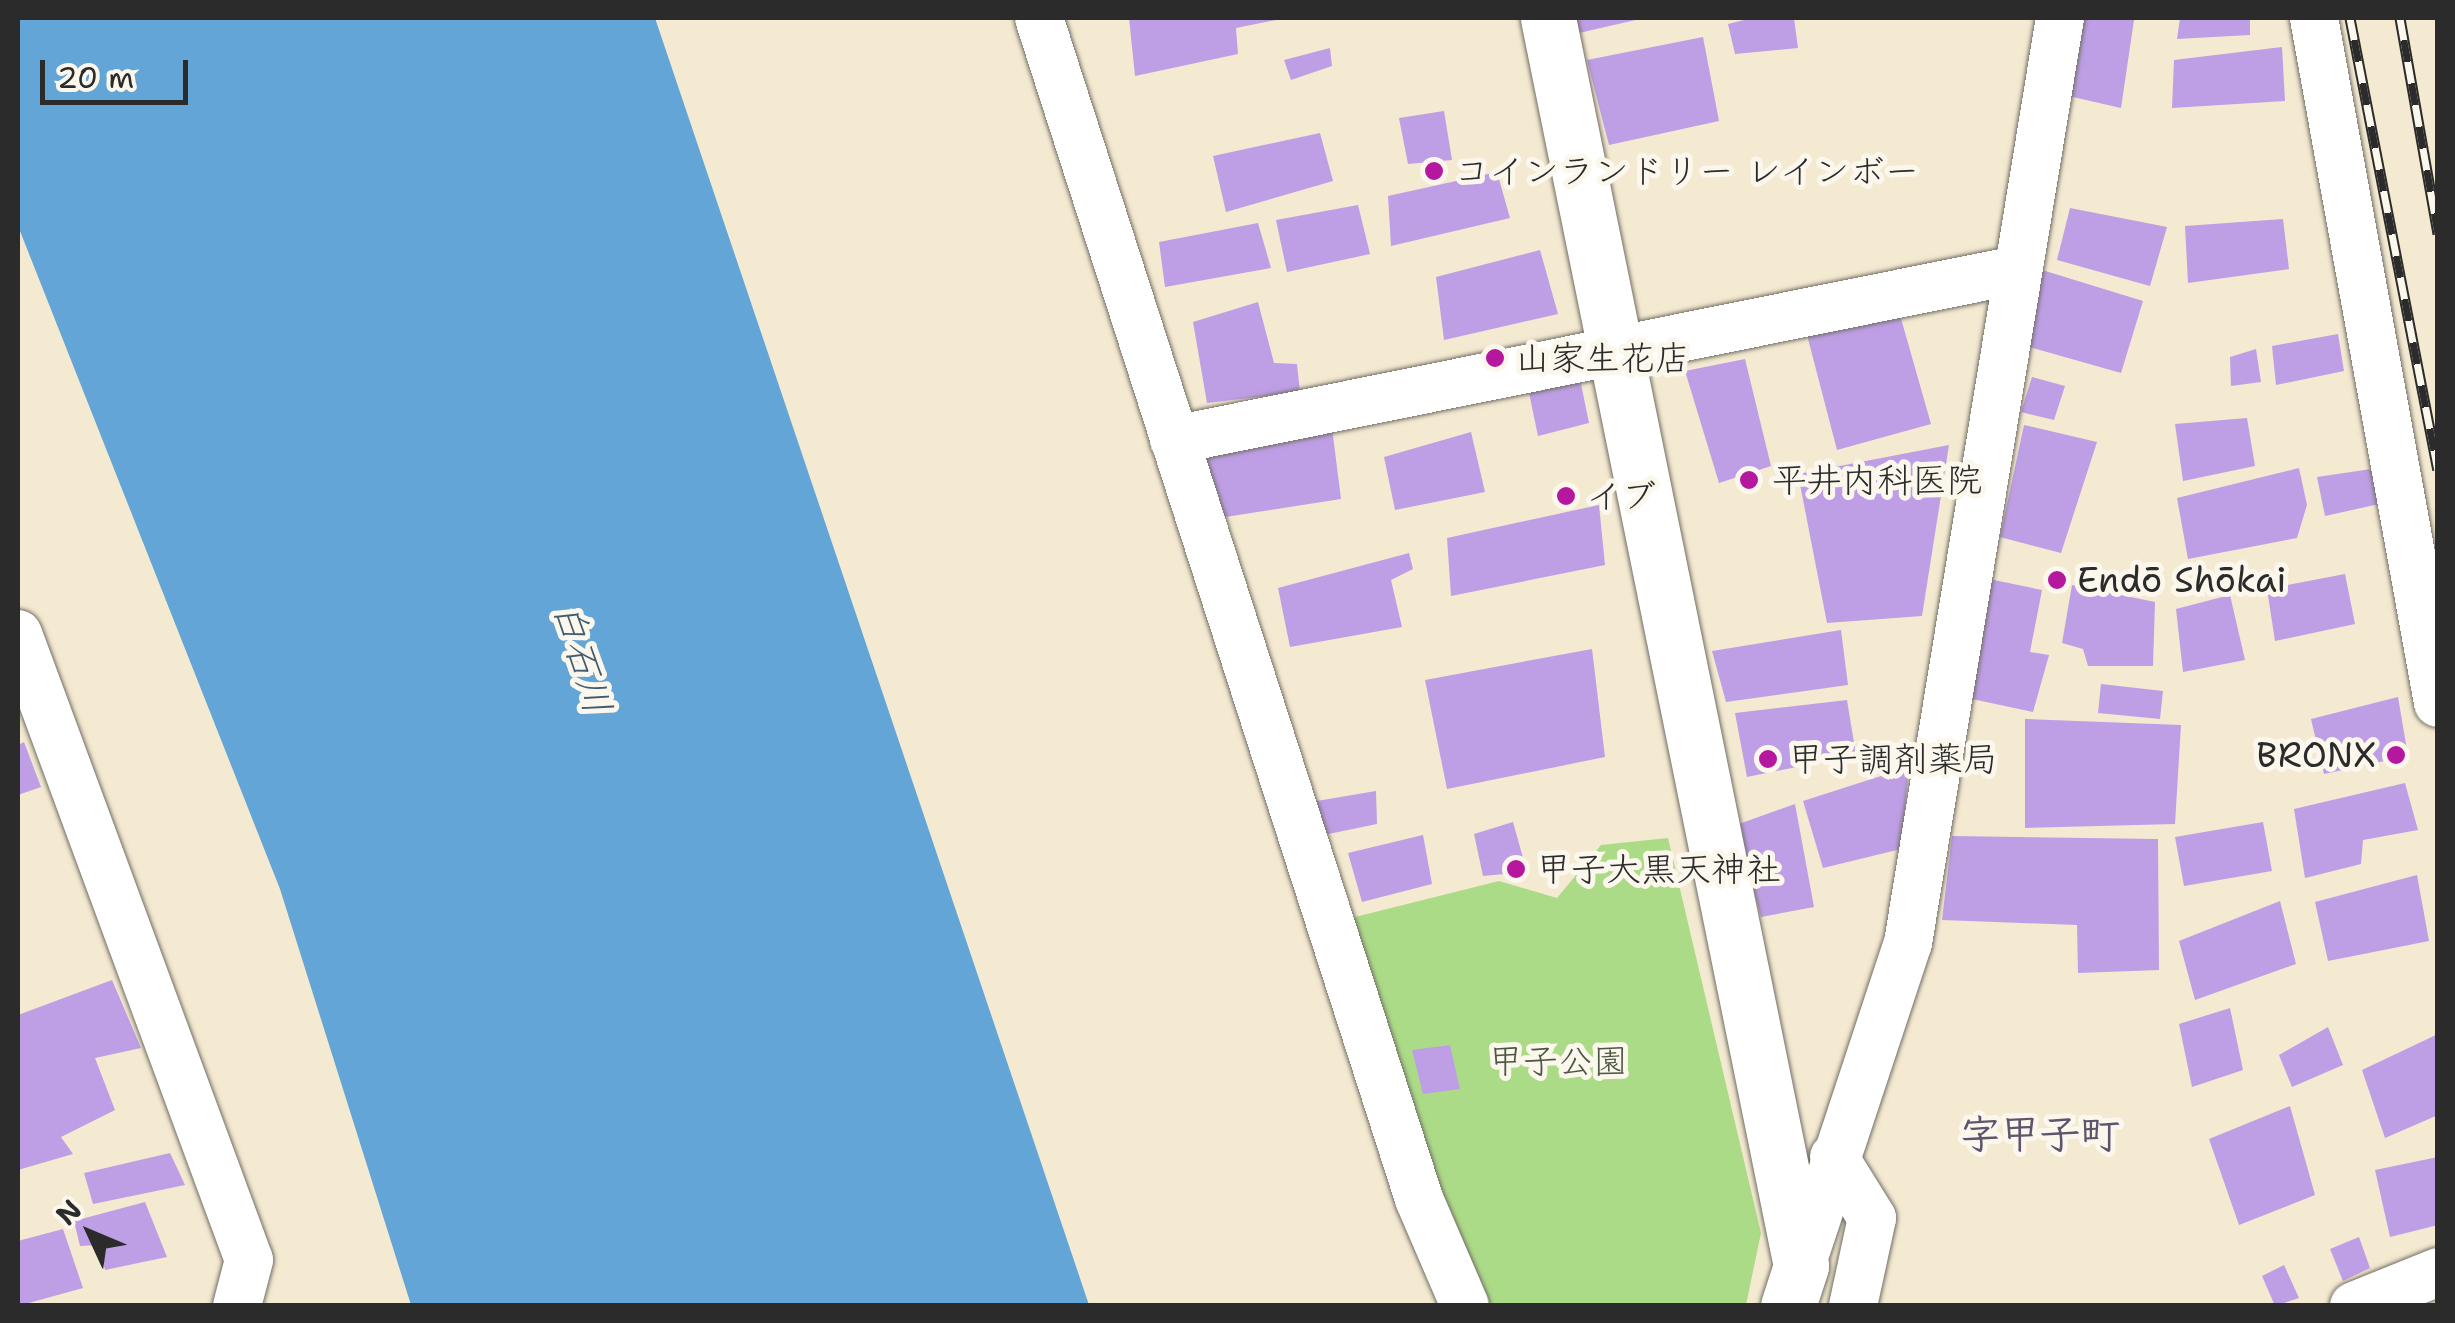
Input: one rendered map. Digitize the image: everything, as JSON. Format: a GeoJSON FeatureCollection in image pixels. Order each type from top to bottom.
{"type":"FeatureCollection","features":[{"type":"Feature","properties":{"kind":"street"},"geometry":{"type":"LineString","coordinates":[[1039,18],[1419,1199],[1465,1306]]}},
{"type":"Feature","properties":{"kind":"street"},"geometry":{"type":"LineString","coordinates":[[1548,18],[1616,350],[1795,1286]]}},
{"type":"Feature","properties":{"kind":"street"},"geometry":{"type":"LineString","coordinates":[[1795,1286],[1834,1157],[1908,943],[2060,18]]}},
{"type":"Feature","properties":{"kind":"street"},"geometry":{"type":"LineString","coordinates":[[2314,18],[2438,703]]}},
{"type":"Feature","properties":{"kind":"street"},"geometry":{"type":"LineString","coordinates":[[1174,440],[2016,270]]}},
{"type":"Feature","properties":{"kind":"street"},"geometry":{"type":"LineString","coordinates":[[18,634],[248,1260],[237,1306]]}},
{"type":"Feature","properties":{"kind":"street"},"geometry":{"type":"LineString","coordinates":[[1834,1157],[1872,1218],[1853,1306]]}},
{"type":"Feature","properties":{"kind":"street"},"geometry":{"type":"LineString","coordinates":[[2354,1306],[2438,1272]]}},
{"type":"Feature","properties":{"kind":"green space","name":"甲子公園"},"geometry":{"type":"Polygon","coordinates":[[[1668,838],[1761,1233],[1746,1305],[1483,1305],[1432,1191],[1347,919],[1499,881],[1557,898],[1601,845],[1668,838]]]}},
{"type":"Feature","properties":{"kind":"water","name":"白石川"},"geometry":{"type":"Polygon","coordinates":[[[18,18],[655,18],[1089,1305],[411,1305],[280,889],[18,226],[18,18]]]}},
{"type":"Feature","properties":{"kind":"building"},"geometry":{"type":"Polygon","coordinates":[[[1129,18],[1281,19],[1236,28],[1238,54],[1135,76],[1129,18]]]}},
{"type":"Feature","properties":{"kind":"building"},"geometry":{"type":"Polygon","coordinates":[[[1576,18],[1640,18],[1640,19],[1579,33],[1576,18]]]}},
{"type":"Feature","properties":{"kind":"building"},"geometry":{"type":"Polygon","coordinates":[[[1752,18],[1794,18],[1798,48],[1735,54],[1728,24],[1752,18]]]}},
{"type":"Feature","properties":{"kind":"building"},"geometry":{"type":"Polygon","coordinates":[[[2082,18],[2134,20],[2121,108],[2064,95],[2082,18]]]}},
{"type":"Feature","properties":{"kind":"building"},"geometry":{"type":"Polygon","coordinates":[[[2180,18],[2250,18],[2250,35],[2177,39],[2180,18]]]}},
{"type":"Feature","properties":{"kind":"building"},"geometry":{"type":"Polygon","coordinates":[[[1703,37],[1719,121],[1609,145],[1587,60],[1703,37]]]}},
{"type":"Feature","properties":{"kind":"building"},"geometry":{"type":"Polygon","coordinates":[[[2282,47],[2285,101],[2172,108],[2174,60],[2282,47]]]}},
{"type":"Feature","properties":{"kind":"building"},"geometry":{"type":"Polygon","coordinates":[[[1330,48],[1332,66],[1291,80],[1284,60],[1330,48]]]}},
{"type":"Feature","properties":{"kind":"building"},"geometry":{"type":"Polygon","coordinates":[[[1444,111],[1452,160],[1408,164],[1399,118],[1444,111]]]}},
{"type":"Feature","properties":{"kind":"building"},"geometry":{"type":"Polygon","coordinates":[[[1320,133],[1333,181],[1226,212],[1213,156],[1320,133]]]}},
{"type":"Feature","properties":{"kind":"building"},"geometry":{"type":"Polygon","coordinates":[[[1497,172],[1510,218],[1391,246],[1388,196],[1497,172]]]}},
{"type":"Feature","properties":{"kind":"building"},"geometry":{"type":"Polygon","coordinates":[[[1358,205],[1370,254],[1287,272],[1276,220],[1358,205]]]}},
{"type":"Feature","properties":{"kind":"building"},"geometry":{"type":"Polygon","coordinates":[[[2070,208],[2167,227],[2150,286],[2057,260],[2070,208]]]}},
{"type":"Feature","properties":{"kind":"building"},"geometry":{"type":"Polygon","coordinates":[[[2283,219],[2289,269],[2188,283],[2185,226],[2283,219]]]}},
{"type":"Feature","properties":{"kind":"building"},"geometry":{"type":"Polygon","coordinates":[[[1258,223],[1271,268],[1165,287],[1159,242],[1258,223]]]}},
{"type":"Feature","properties":{"kind":"building"},"geometry":{"type":"Polygon","coordinates":[[[1540,250],[1558,314],[1444,340],[1436,277],[1540,250]]]}},
{"type":"Feature","properties":{"kind":"building"},"geometry":{"type":"Polygon","coordinates":[[[2042,270],[2143,301],[2121,373],[2029,347],[2042,270]]]}},
{"type":"Feature","properties":{"kind":"building"},"geometry":{"type":"Polygon","coordinates":[[[1258,302],[1274,363],[1297,364],[1300,392],[1207,403],[1193,322],[1258,302]]]}},
{"type":"Feature","properties":{"kind":"building"},"geometry":{"type":"Polygon","coordinates":[[[1900,315],[1931,424],[1837,450],[1807,335],[1900,315]]]}},
{"type":"Feature","properties":{"kind":"building"},"geometry":{"type":"Polygon","coordinates":[[[2338,334],[2344,371],[2276,385],[2272,346],[2338,334]]]}},
{"type":"Feature","properties":{"kind":"building"},"geometry":{"type":"Polygon","coordinates":[[[2256,349],[2261,382],[2231,386],[2230,357],[2256,349]]]}},
{"type":"Feature","properties":{"kind":"building"},"geometry":{"type":"Polygon","coordinates":[[[1745,359],[1771,466],[1719,483],[1685,371],[1745,359]]]}},
{"type":"Feature","properties":{"kind":"building"},"geometry":{"type":"Polygon","coordinates":[[[2032,377],[2065,386],[2054,420],[2021,412],[2032,377]]]}},
{"type":"Feature","properties":{"kind":"building"},"geometry":{"type":"Polygon","coordinates":[[[1580,379],[1589,423],[1538,436],[1528,388],[1580,379]]]}},
{"type":"Feature","properties":{"kind":"building"},"geometry":{"type":"Polygon","coordinates":[[[2247,418],[2255,466],[2183,481],[2175,424],[2247,418]]]}},
{"type":"Feature","properties":{"kind":"building"},"geometry":{"type":"Polygon","coordinates":[[[2024,425],[2097,442],[2061,553],[2000,537],[2024,425]]]}},
{"type":"Feature","properties":{"kind":"building"},"geometry":{"type":"Polygon","coordinates":[[[1332,428],[1341,499],[1219,518],[1204,455],[1332,428]]]}},
{"type":"Feature","properties":{"kind":"building"},"geometry":{"type":"Polygon","coordinates":[[[1471,432],[1485,492],[1395,510],[1384,457],[1471,432]]]}},
{"type":"Feature","properties":{"kind":"building"},"geometry":{"type":"Polygon","coordinates":[[[1949,445],[1922,616],[1827,623],[1798,474],[1949,445]]]}},
{"type":"Feature","properties":{"kind":"building"},"geometry":{"type":"Polygon","coordinates":[[[2299,468],[2307,505],[2297,538],[2188,559],[2177,498],[2299,468]]]}},
{"type":"Feature","properties":{"kind":"building"},"geometry":{"type":"Polygon","coordinates":[[[2371,469],[2379,504],[2325,516],[2317,477],[2371,469]]]}},
{"type":"Feature","properties":{"kind":"building"},"geometry":{"type":"Polygon","coordinates":[[[1599,505],[1605,565],[1451,596],[1447,538],[1599,505]]]}},
{"type":"Feature","properties":{"kind":"building"},"geometry":{"type":"Polygon","coordinates":[[[1409,553],[1413,569],[1391,580],[1402,627],[1290,647],[1278,588],[1409,553]]]}},
{"type":"Feature","properties":{"kind":"building"},"geometry":{"type":"Polygon","coordinates":[[[2345,574],[2355,624],[2275,641],[2267,589],[2345,574]]]}},
{"type":"Feature","properties":{"kind":"building"},"geometry":{"type":"Polygon","coordinates":[[[1989,579],[2042,590],[2030,652],[2049,655],[2033,712],[1972,699],[1989,579]]]}},
{"type":"Feature","properties":{"kind":"building"},"geometry":{"type":"Polygon","coordinates":[[[2072,585],[2155,602],[2153,666],[2088,666],[2083,649],[2062,643],[2072,585]]]}},
{"type":"Feature","properties":{"kind":"building"},"geometry":{"type":"Polygon","coordinates":[[[2230,595],[2245,660],[2183,672],[2176,609],[2230,595]]]}},
{"type":"Feature","properties":{"kind":"building"},"geometry":{"type":"Polygon","coordinates":[[[1841,630],[1848,685],[1726,702],[1712,651],[1841,630]]]}},
{"type":"Feature","properties":{"kind":"building"},"geometry":{"type":"Polygon","coordinates":[[[1592,649],[1605,757],[1447,789],[1425,680],[1592,649]]]}},
{"type":"Feature","properties":{"kind":"building"},"geometry":{"type":"Polygon","coordinates":[[[2101,684],[2163,691],[2160,719],[2098,713],[2101,684]]]}},
{"type":"Feature","properties":{"kind":"building"},"geometry":{"type":"Polygon","coordinates":[[[2398,697],[2408,756],[2324,774],[2311,719],[2398,697]]]}},
{"type":"Feature","properties":{"kind":"building"},"geometry":{"type":"Polygon","coordinates":[[[1847,700],[1856,755],[1747,777],[1735,713],[1847,700]]]}},
{"type":"Feature","properties":{"kind":"building"},"geometry":{"type":"Polygon","coordinates":[[[2025,719],[2181,725],[2175,824],[2025,828],[2025,719]]]}},
{"type":"Feature","properties":{"kind":"building"},"geometry":{"type":"Polygon","coordinates":[[[24,742],[41,787],[18,795],[18,745],[24,742]]]}},
{"type":"Feature","properties":{"kind":"building"},"geometry":{"type":"Polygon","coordinates":[[[1909,767],[1901,849],[1823,868],[1803,801],[1909,767]]]}},
{"type":"Feature","properties":{"kind":"building"},"geometry":{"type":"Polygon","coordinates":[[[2405,783],[2418,830],[2363,840],[2361,864],[2305,878],[2294,809],[2405,783]]]}},
{"type":"Feature","properties":{"kind":"building"},"geometry":{"type":"Polygon","coordinates":[[[1376,791],[1377,824],[1314,837],[1305,803],[1376,791]]]}},
{"type":"Feature","properties":{"kind":"building"},"geometry":{"type":"Polygon","coordinates":[[[1795,804],[1814,907],[1761,917],[1736,825],[1795,804]]]}},
{"type":"Feature","properties":{"kind":"building"},"geometry":{"type":"Polygon","coordinates":[[[1513,822],[1527,872],[1483,876],[1474,834],[1513,822]]]}},
{"type":"Feature","properties":{"kind":"building"},"geometry":{"type":"Polygon","coordinates":[[[2263,822],[2272,871],[2184,886],[2175,837],[2263,822]]]}},
{"type":"Feature","properties":{"kind":"building"},"geometry":{"type":"Polygon","coordinates":[[[1423,835],[1432,884],[1362,902],[1348,853],[1423,835]]]}},
{"type":"Feature","properties":{"kind":"building"},"geometry":{"type":"Polygon","coordinates":[[[1952,836],[2158,839],[2159,970],[2078,973],[2077,925],[1942,920],[1952,836]]]}},
{"type":"Feature","properties":{"kind":"building"},"geometry":{"type":"Polygon","coordinates":[[[2417,875],[2429,941],[2328,961],[2315,902],[2417,875]]]}},
{"type":"Feature","properties":{"kind":"building"},"geometry":{"type":"Polygon","coordinates":[[[2280,901],[2296,964],[2195,1000],[2179,941],[2280,901]]]}},
{"type":"Feature","properties":{"kind":"building"},"geometry":{"type":"Polygon","coordinates":[[[112,980],[141,1048],[95,1058],[115,1110],[61,1137],[73,1154],[18,1170],[18,1015],[112,980]]]}},
{"type":"Feature","properties":{"kind":"building"},"geometry":{"type":"Polygon","coordinates":[[[2230,1008],[2243,1070],[2192,1087],[2179,1024],[2230,1008]]]}},
{"type":"Feature","properties":{"kind":"building"},"geometry":{"type":"Polygon","coordinates":[[[2328,1027],[2343,1065],[2292,1087],[2279,1055],[2328,1027]]]}},
{"type":"Feature","properties":{"kind":"building"},"geometry":{"type":"Polygon","coordinates":[[[2438,1034],[2438,1115],[2385,1138],[2362,1070],[2438,1034]]]}},
{"type":"Feature","properties":{"kind":"building"},"geometry":{"type":"Polygon","coordinates":[[[1450,1045],[1460,1089],[1423,1094],[1412,1050],[1450,1045]]]}},
{"type":"Feature","properties":{"kind":"building"},"geometry":{"type":"Polygon","coordinates":[[[2290,1106],[2315,1195],[2239,1225],[2209,1139],[2290,1106]]]}},
{"type":"Feature","properties":{"kind":"building"},"geometry":{"type":"Polygon","coordinates":[[[170,1153],[185,1185],[93,1204],[84,1173],[170,1153]]]}},
{"type":"Feature","properties":{"kind":"building"},"geometry":{"type":"Polygon","coordinates":[[[2438,1157],[2438,1225],[2390,1237],[2375,1170],[2438,1157]]]}},
{"type":"Feature","properties":{"kind":"building"},"geometry":{"type":"Polygon","coordinates":[[[145,1202],[167,1257],[105,1270],[99,1245],[80,1246],[74,1221],[145,1202]]]}},
{"type":"Feature","properties":{"kind":"building"},"geometry":{"type":"Polygon","coordinates":[[[63,1229],[83,1288],[18,1306],[18,1241],[63,1229]]]}},
{"type":"Feature","properties":{"kind":"building"},"geometry":{"type":"Polygon","coordinates":[[[2359,1237],[2370,1268],[2343,1281],[2330,1249],[2359,1237]]]}},
{"type":"Feature","properties":{"kind":"building"},"geometry":{"type":"Polygon","coordinates":[[[2284,1265],[2299,1298],[2275,1306],[2262,1276],[2284,1265]]]}},
{"type":"Feature","properties":{"kind":"railway"},"geometry":{"type":"LineString","coordinates":[[2350,18],[2438,470]]}},
{"type":"Feature","properties":{"kind":"railway"},"geometry":{"type":"LineString","coordinates":[[2400,18],[2438,234]]}},
{"type":"Feature","properties":{"kind":"place","name":"コインランドリー レインボー"},"geometry":{"type":"Point","coordinates":[1434,171]}},
{"type":"Feature","properties":{"kind":"place","name":"山家生花店"},"geometry":{"type":"Point","coordinates":[1495,358]}},
{"type":"Feature","properties":{"kind":"place","name":"平井内科医院"},"geometry":{"type":"Point","coordinates":[1749,480]}},
{"type":"Feature","properties":{"kind":"place","name":"イブ"},"geometry":{"type":"Point","coordinates":[1566,496]}},
{"type":"Feature","properties":{"kind":"place","name":"Endō Shōkai"},"geometry":{"type":"Point","coordinates":[2057,580]}},
{"type":"Feature","properties":{"kind":"place","name":"BRONX"},"geometry":{"type":"Point","coordinates":[2396,755]}},
{"type":"Feature","properties":{"kind":"place","name":"甲子調剤薬局"},"geometry":{"type":"Point","coordinates":[1768,759]}},
{"type":"Feature","properties":{"kind":"place","name":"甲子大黒天神社"},"geometry":{"type":"Point","coordinates":[1516,869]}},
{"type":"Feature","properties":{"kind":"district","name":"字甲子町"},"geometry":{"type":"Point","coordinates":[2040,1134]}}]}
